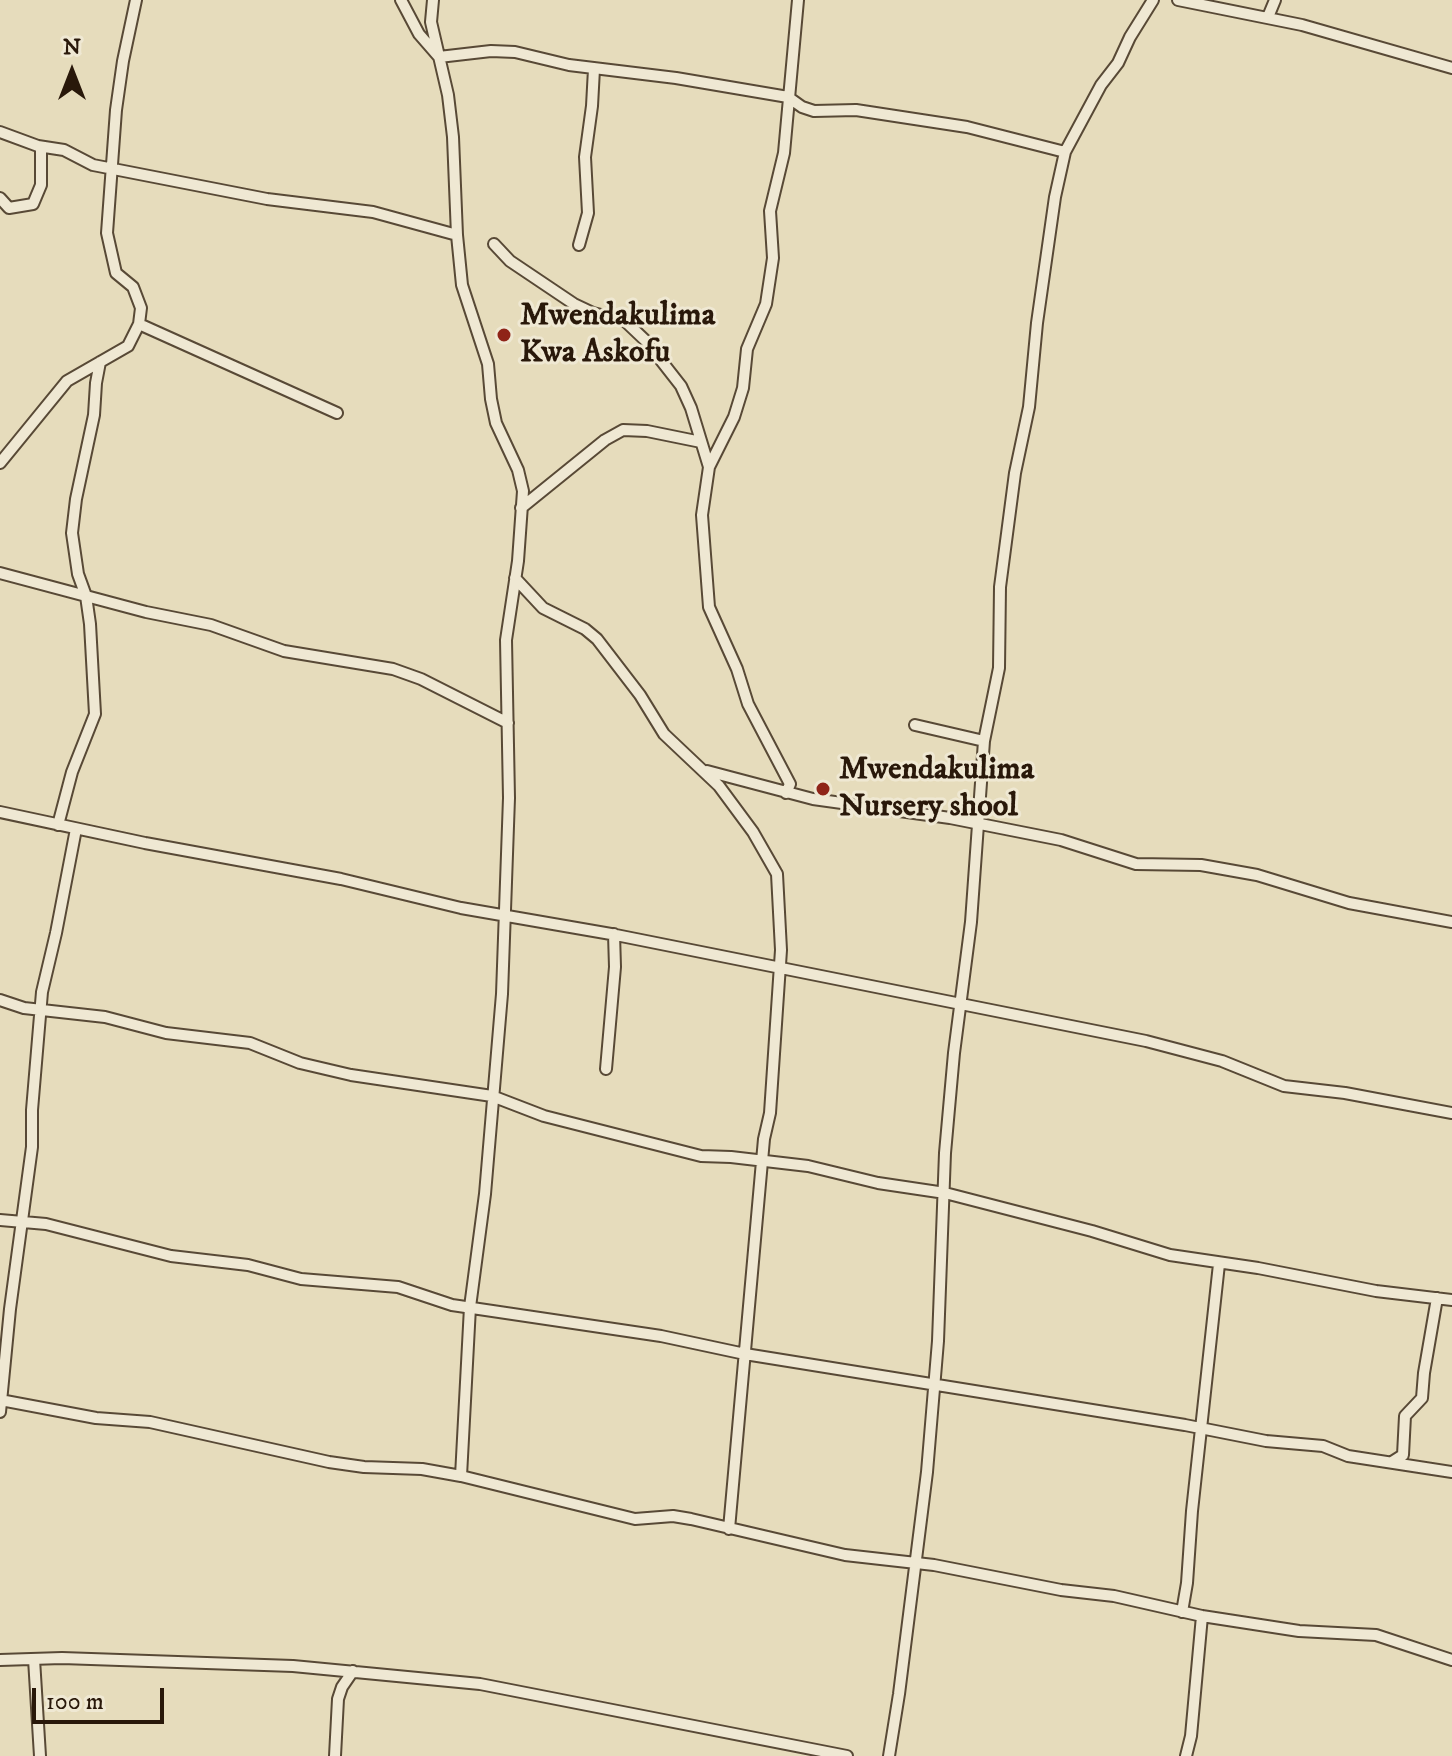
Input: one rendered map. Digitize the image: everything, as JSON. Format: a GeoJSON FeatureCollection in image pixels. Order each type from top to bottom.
{"type":"FeatureCollection","features":[{"type":"Feature","properties":{"kind":"street"},"geometry":{"type":"LineString","coordinates":[[0,463],[67,381],[128,346],[139,324],[141,308],[133,287],[116,273],[107,233],[123,61],[136,0]]}},
{"type":"Feature","properties":{"kind":"street"},"geometry":{"type":"LineString","coordinates":[[401,0],[419,34],[439,57]]}},
{"type":"Feature","properties":{"kind":"street"},"geometry":{"type":"LineString","coordinates":[[433,0],[431,22],[448,95],[453,137],[462,285],[488,364],[496,423],[521,481],[515,578],[506,640],[509,798],[502,994],[485,1194],[470,1307],[461,1476]]}},
{"type":"Feature","properties":{"kind":"street"},"geometry":{"type":"LineString","coordinates":[[786,793],[790,784],[748,704],[737,669],[709,607],[702,526],[709,467],[734,417],[743,388],[747,349],[766,304],[773,258],[770,211],[784,153],[798,0]]}},
{"type":"Feature","properties":{"kind":"street"},"geometry":{"type":"LineString","coordinates":[[889,1756],[927,1472],[935,1384],[945,1153],[979,824],[984,741],[999,668],[1000,587],[1015,473],[1029,407],[1055,197],[1065,152],[1101,85],[1118,63],[1153,0]]}},
{"type":"Feature","properties":{"kind":"street"},"geometry":{"type":"LineString","coordinates":[[1178,0],[1302,25],[1452,68]]}},
{"type":"Feature","properties":{"kind":"street"},"geometry":{"type":"LineString","coordinates":[[1268,17],[1275,0]]}},
{"type":"Feature","properties":{"kind":"street"},"geometry":{"type":"LineString","coordinates":[[439,57],[505,51],[594,69],[676,78],[788,97],[814,111],[856,110],[967,127],[1065,152]]}},
{"type":"Feature","properties":{"kind":"street"},"geometry":{"type":"LineString","coordinates":[[579,245],[588,213],[585,157],[594,69]]}},
{"type":"Feature","properties":{"kind":"street"},"geometry":{"type":"LineString","coordinates":[[0,132],[41,147],[64,150],[93,165],[267,199],[373,212],[457,235]]}},
{"type":"Feature","properties":{"kind":"street"},"geometry":{"type":"LineString","coordinates":[[0,198],[9,208],[33,204],[41,185],[41,147]]}},
{"type":"Feature","properties":{"kind":"street"},"geometry":{"type":"LineString","coordinates":[[494,244],[523,270],[574,304],[634,327],[681,386],[709,467]]}},
{"type":"Feature","properties":{"kind":"street"},"geometry":{"type":"LineString","coordinates":[[139,324],[337,413]]}},
{"type":"Feature","properties":{"kind":"street"},"geometry":{"type":"LineString","coordinates":[[58,825],[72,772],[95,714],[86,596],[78,574],[72,533],[94,415],[100,362]]}},
{"type":"Feature","properties":{"kind":"street"},"geometry":{"type":"LineString","coordinates":[[521,508],[605,440],[623,430],[647,431],[701,442]]}},
{"type":"Feature","properties":{"kind":"street"},"geometry":{"type":"LineString","coordinates":[[0,573],[211,625],[284,651],[393,669],[421,679],[508,723]]}},
{"type":"Feature","properties":{"kind":"street"},"geometry":{"type":"LineString","coordinates":[[515,578],[543,608],[585,629],[597,639],[640,695],[664,734],[719,786],[753,832],[777,874],[780,968],[770,1113],[764,1139],[729,1529]]}},
{"type":"Feature","properties":{"kind":"street"},"geometry":{"type":"LineString","coordinates":[[915,725],[984,741]]}},
{"type":"Feature","properties":{"kind":"street"},"geometry":{"type":"LineString","coordinates":[[701,769],[786,793],[950,818],[1061,840],[1136,864],[1201,865],[1257,875],[1349,903],[1452,922]]}},
{"type":"Feature","properties":{"kind":"street"},"geometry":{"type":"LineString","coordinates":[[0,812],[341,879],[503,916],[614,934],[1199,1054],[1284,1086],[1345,1093],[1452,1113]]}},
{"type":"Feature","properties":{"kind":"street"},"geometry":{"type":"LineString","coordinates":[[76,829],[42,992],[31,1156],[0,1404],[96,1418],[150,1422],[329,1462],[422,1469],[635,1519],[673,1516],[845,1555],[914,1562],[1061,1590],[1114,1596],[1202,1616],[1299,1631],[1376,1635],[1452,1660]]}},
{"type":"Feature","properties":{"kind":"street"},"geometry":{"type":"LineString","coordinates":[[606,1069],[615,967],[614,934]]}},
{"type":"Feature","properties":{"kind":"street"},"geometry":{"type":"LineString","coordinates":[[0,1000],[41,1010],[105,1017],[166,1033],[239,1041],[265,1047],[300,1063],[351,1075],[492,1096],[544,1116],[701,1156],[808,1166],[878,1183],[945,1193],[1092,1231],[1142,1248],[1219,1264],[1258,1268],[1376,1291],[1452,1300]]}},
{"type":"Feature","properties":{"kind":"street"},"geometry":{"type":"LineString","coordinates":[[0,1220],[59,1227],[171,1256],[248,1265],[301,1279],[398,1287],[439,1303],[661,1336],[745,1354],[1266,1441],[1323,1446],[1348,1456],[1452,1472]]}},
{"type":"Feature","properties":{"kind":"street"},"geometry":{"type":"LineString","coordinates":[[1182,1612],[1219,1264]]}},
{"type":"Feature","properties":{"kind":"street"},"geometry":{"type":"LineString","coordinates":[[1392,1462],[1403,1455],[1405,1416],[1422,1398],[1437,1298]]}},
{"type":"Feature","properties":{"kind":"street"},"geometry":{"type":"LineString","coordinates":[[1186,1756],[1191,1736],[1202,1616]]}},
{"type":"Feature","properties":{"kind":"street"},"geometry":{"type":"LineString","coordinates":[[34,1659],[40,1756]]}},
{"type":"Feature","properties":{"kind":"street"},"geometry":{"type":"LineString","coordinates":[[0,1660],[293,1666],[480,1684],[847,1756]]}},
{"type":"Feature","properties":{"kind":"street"},"geometry":{"type":"LineString","coordinates":[[335,1756],[338,1699],[353,1671]]}},
{"type":"Feature","properties":{"kind":"place","name":"Mwendakulima Kwa Askofu"},"geometry":{"type":"Point","coordinates":[504,335]}},
{"type":"Feature","properties":{"kind":"place","name":"Mwendakulima Nursery shool"},"geometry":{"type":"Point","coordinates":[823,789]}}]}
